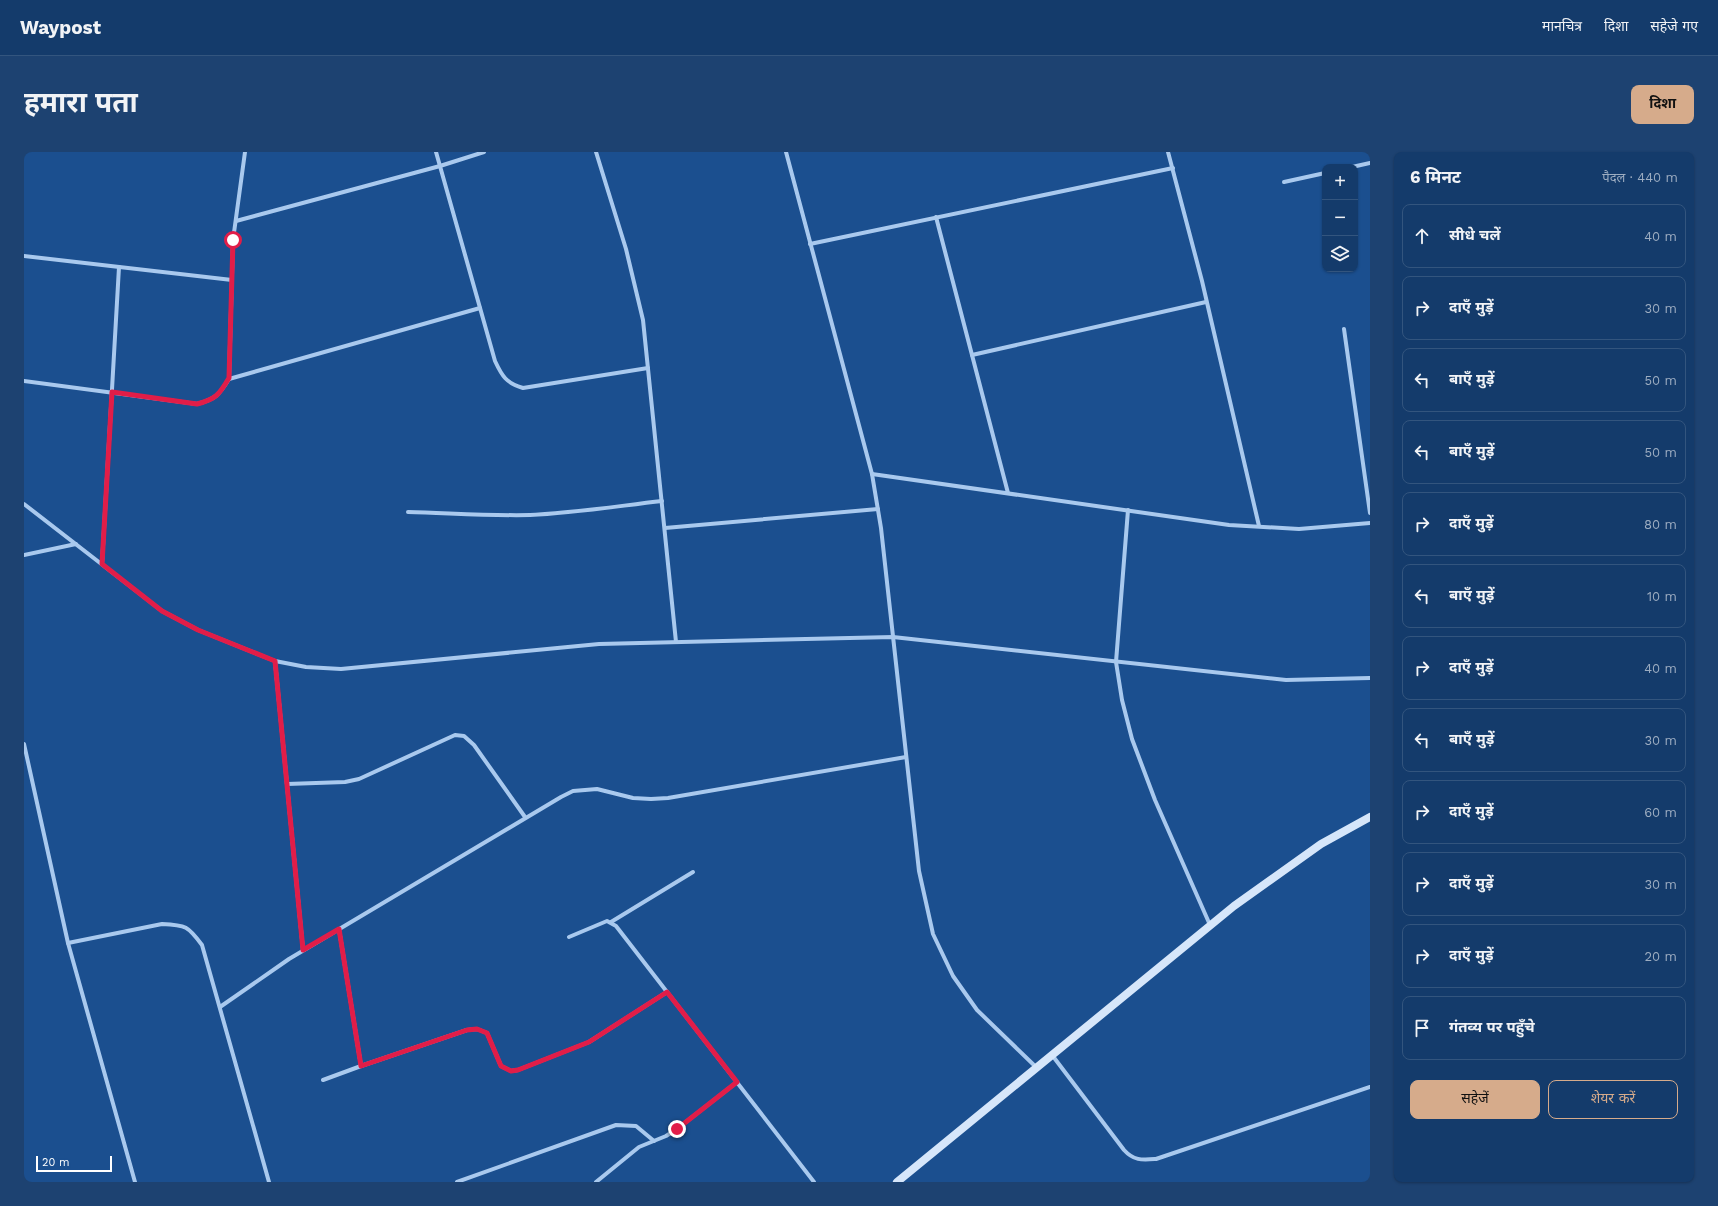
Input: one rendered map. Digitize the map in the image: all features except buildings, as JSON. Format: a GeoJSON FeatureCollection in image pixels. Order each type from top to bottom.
{"type":"FeatureCollection","features":[{"type":"Feature","properties":{"kind":"street"},"geometry":{"type":"LineString","coordinates":[[24,381],[197,404],[210,401],[220,394],[229,378],[233,240],[245,152]]}},
{"type":"Feature","properties":{"kind":"street"},"geometry":{"type":"LineString","coordinates":[[436,152],[495,361],[501,374],[511,385],[523,388],[648,368]]}},
{"type":"Feature","properties":{"kind":"street"},"geometry":{"type":"LineString","coordinates":[[236,220],[440,166],[484,152]]}},
{"type":"Feature","properties":{"kind":"street"},"geometry":{"type":"LineString","coordinates":[[596,152],[626,249],[643,320],[676,642]]}},
{"type":"Feature","properties":{"kind":"street"},"geometry":{"type":"LineString","coordinates":[[786,152],[872,474],[878,509],[919,871],[933,934],[953,976],[977,1010],[1037,1068]]}},
{"type":"Feature","properties":{"kind":"street"},"geometry":{"type":"LineString","coordinates":[[1168,152],[1206,302],[1259,526]]}},
{"type":"Feature","properties":{"kind":"street"},"geometry":{"type":"LineString","coordinates":[[1358,166],[1370,163]]}},
{"type":"Feature","properties":{"kind":"street"},"geometry":{"type":"LineString","coordinates":[[810,244],[1173,168]]}},
{"type":"Feature","properties":{"kind":"street"},"geometry":{"type":"LineString","coordinates":[[1284,182],[1322,174]]}},
{"type":"Feature","properties":{"kind":"street"},"geometry":{"type":"LineString","coordinates":[[936,217],[1008,493]]}},
{"type":"Feature","properties":{"kind":"street"},"geometry":{"type":"LineString","coordinates":[[24,256],[232,280]]}},
{"type":"Feature","properties":{"kind":"street"},"geometry":{"type":"LineString","coordinates":[[102,564],[119,267]]}},
{"type":"Feature","properties":{"kind":"street"},"geometry":{"type":"LineString","coordinates":[[972,355],[1206,302]]}},
{"type":"Feature","properties":{"kind":"street"},"geometry":{"type":"LineString","coordinates":[[229,378],[480,308]]}},
{"type":"Feature","properties":{"kind":"street"},"geometry":{"type":"LineString","coordinates":[[1344,329],[1370,513]]}},
{"type":"Feature","properties":{"kind":"street"},"geometry":{"type":"LineString","coordinates":[[872,474],[1228,525],[1299,530],[1370,523]]}},
{"type":"Feature","properties":{"kind":"street"},"geometry":{"type":"LineString","coordinates":[[408,512],[498,515],[564,513],[662,501]]}},
{"type":"Feature","properties":{"kind":"street"},"geometry":{"type":"LineString","coordinates":[[24,504],[162,611],[198,630],[275,661],[306,668],[341,669],[599,644],[893,638],[1286,680],[1370,678]]}},
{"type":"Feature","properties":{"kind":"street"},"geometry":{"type":"LineString","coordinates":[[665,528],[878,509]]}},
{"type":"Feature","properties":{"kind":"street"},"geometry":{"type":"LineString","coordinates":[[1128,510],[1116,662],[1122,700],[1132,739],[1155,800],[1210,926]]}},
{"type":"Feature","properties":{"kind":"street"},"geometry":{"type":"LineString","coordinates":[[24,555],[76,544]]}},
{"type":"Feature","properties":{"kind":"street"},"geometry":{"type":"LineString","coordinates":[[275,661],[303,950]]}},
{"type":"Feature","properties":{"kind":"street"},"geometry":{"type":"LineString","coordinates":[[287,784],[345,782],[359,779],[455,735],[464,736],[474,745],[525,817]]}},
{"type":"Feature","properties":{"kind":"street"},"geometry":{"type":"LineString","coordinates":[[24,744],[68,943],[135,1182]]}},
{"type":"Feature","properties":{"kind":"street"},"geometry":{"type":"LineString","coordinates":[[220,1007],[303,950],[525,817],[573,791],[597,789],[633,798],[668,798],[906,757]]}},
{"type":"Feature","properties":{"kind":"street"},"geometry":{"type":"LineString","coordinates":[[897,1182],[1234,906],[1321,844],[1370,817]]}},
{"type":"Feature","properties":{"kind":"street"},"geometry":{"type":"LineString","coordinates":[[569,937],[603,922],[611,922],[693,872]]}},
{"type":"Feature","properties":{"kind":"street"},"geometry":{"type":"LineString","coordinates":[[611,922],[623,935],[814,1182]]}},
{"type":"Feature","properties":{"kind":"street"},"geometry":{"type":"LineString","coordinates":[[68,943],[162,924],[177,925],[190,929],[202,945],[269,1182]]}},
{"type":"Feature","properties":{"kind":"street"},"geometry":{"type":"LineString","coordinates":[[339,929],[361,1066]]}},
{"type":"Feature","properties":{"kind":"street"},"geometry":{"type":"LineString","coordinates":[[324,1080],[467,1030],[477,1029],[487,1033],[501,1066],[511,1071],[518,1070],[589,1042],[667,992]]}},
{"type":"Feature","properties":{"kind":"street"},"geometry":{"type":"LineString","coordinates":[[1052,1055],[1124,1150],[1131,1158],[1143,1160],[1156,1159],[1370,1087]]}},
{"type":"Feature","properties":{"kind":"street"},"geometry":{"type":"LineString","coordinates":[[596,1182],[639,1147],[666,1136],[677,1129],[737,1082]]}},
{"type":"Feature","properties":{"kind":"street"},"geometry":{"type":"LineString","coordinates":[[457,1182],[616,1125],[636,1126],[654,1141]]}},
{"type":"Feature","properties":{"kind":"route"},"geometry":{"type":"LineString","coordinates":[[233,240],[229,378],[220,394],[210,401],[197,404],[112,392],[102,564],[162,611],[198,630],[275,661],[303,950],[339,929],[361,1066],[467,1030],[477,1029],[483,1030],[487,1033],[501,1066],[506,1070],[518,1070],[589,1042],[667,992],[737,1082],[677,1129]]}}]}
